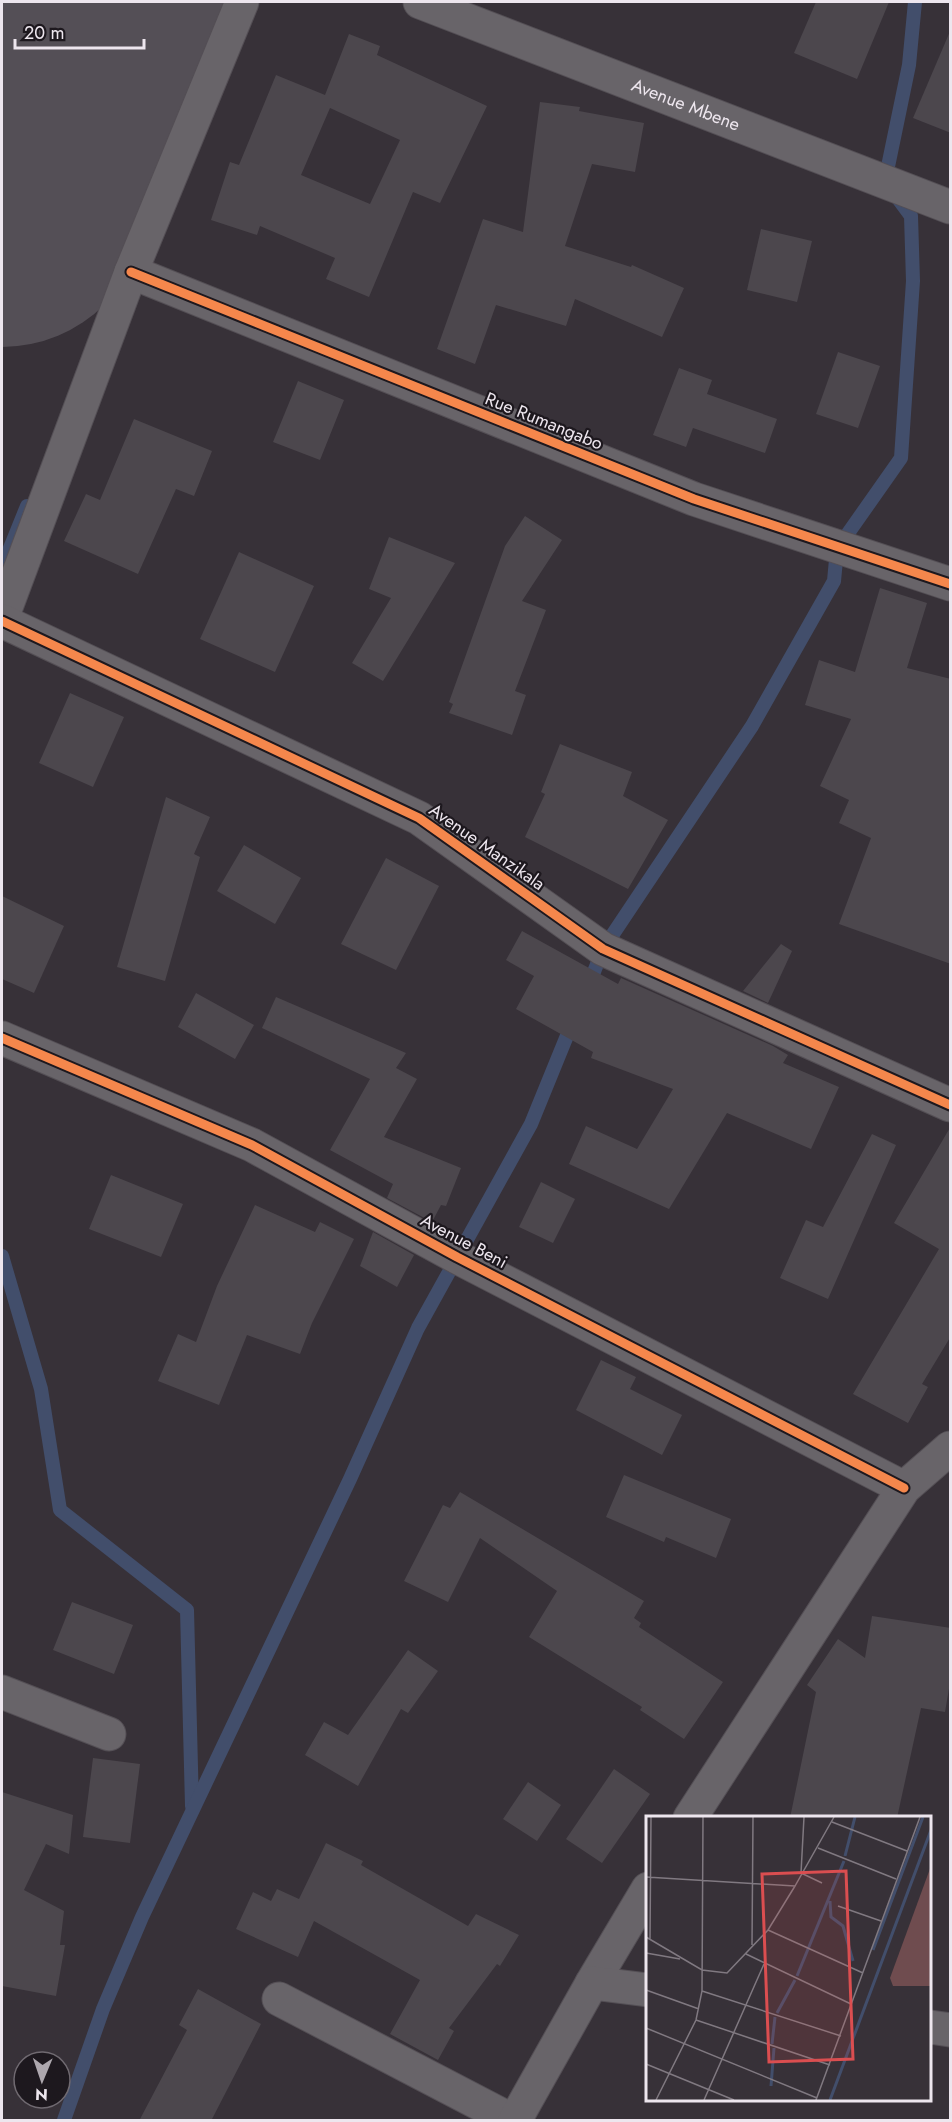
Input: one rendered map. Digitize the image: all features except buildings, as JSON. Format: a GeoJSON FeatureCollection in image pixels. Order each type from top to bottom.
{"type":"FeatureCollection","features":[{"type":"Feature","properties":{"kind":"street"},"geometry":{"type":"LineString","coordinates":[[2,619],[131,272],[242,2]]}},
{"type":"Feature","properties":{"kind":"street","name":"Avenue Mbene"},"geometry":{"type":"LineString","coordinates":[[420,2],[951,207]]}},
{"type":"Feature","properties":{"kind":"street","name":"Rue Rumangabo"},"geometry":{"type":"LineString","coordinates":[[131,272],[694,499],[837,549],[951,584]]}},
{"type":"Feature","properties":{"kind":"street","name":"Avenue Manzikala"},"geometry":{"type":"LineString","coordinates":[[2,619],[419,818],[603,949],[951,1105]]}},
{"type":"Feature","properties":{"kind":"street","name":"Avenue Beni"},"geometry":{"type":"LineString","coordinates":[[2,1038],[252,1145],[457,1257],[904,1488]]}},
{"type":"Feature","properties":{"kind":"street"},"geometry":{"type":"LineString","coordinates":[[691,1816],[904,1488],[951,1448]]}},
{"type":"Feature","properties":{"kind":"street"},"geometry":{"type":"LineString","coordinates":[[2,1692],[109,1734]]}},
{"type":"Feature","properties":{"kind":"street"},"geometry":{"type":"LineString","coordinates":[[279,1999],[513,2121],[646,1892]]}},
{"type":"Feature","properties":{"kind":"street"},"geometry":{"type":"LineString","coordinates":[[592,1983],[646,1990]]}},
{"type":"Feature","properties":{"kind":"street"},"geometry":{"type":"LineString","coordinates":[[931,2027],[951,2030]]}},
{"type":"Feature","properties":{"kind":"waterway"},"geometry":{"type":"LineString","coordinates":[[588,987],[603,949],[752,726],[834,581],[837,549],[901,458],[913,281],[911,216],[885,181],[909,65],[915,2]]}},
{"type":"Feature","properties":{"kind":"waterway"},"geometry":{"type":"LineString","coordinates":[[2,568],[27,506]]}},
{"type":"Feature","properties":{"kind":"waterway"},"geometry":{"type":"LineString","coordinates":[[64,2120],[103,2009],[142,1917],[350,1479],[418,1328],[531,1124],[573,1021]]}},
{"type":"Feature","properties":{"kind":"waterway"},"geometry":{"type":"LineString","coordinates":[[2,1256],[41,1389],[60,1510],[187,1610],[192,1806]]}},
{"type":"Feature","properties":{"kind":"runway"},"geometry":{"type":"LineString","coordinates":[[2,202],[84,2]]}},
{"type":"Feature","properties":{"kind":"cycle path"},"geometry":{"type":"LineString","coordinates":[[131,272],[694,499],[950,584]]}},
{"type":"Feature","properties":{"kind":"cycle path"},"geometry":{"type":"LineString","coordinates":[[2,621],[419,818],[603,949],[950,1105]]}},
{"type":"Feature","properties":{"kind":"cycle path"},"geometry":{"type":"LineString","coordinates":[[2,1038],[252,1145],[457,1257],[904,1488]]}}]}
